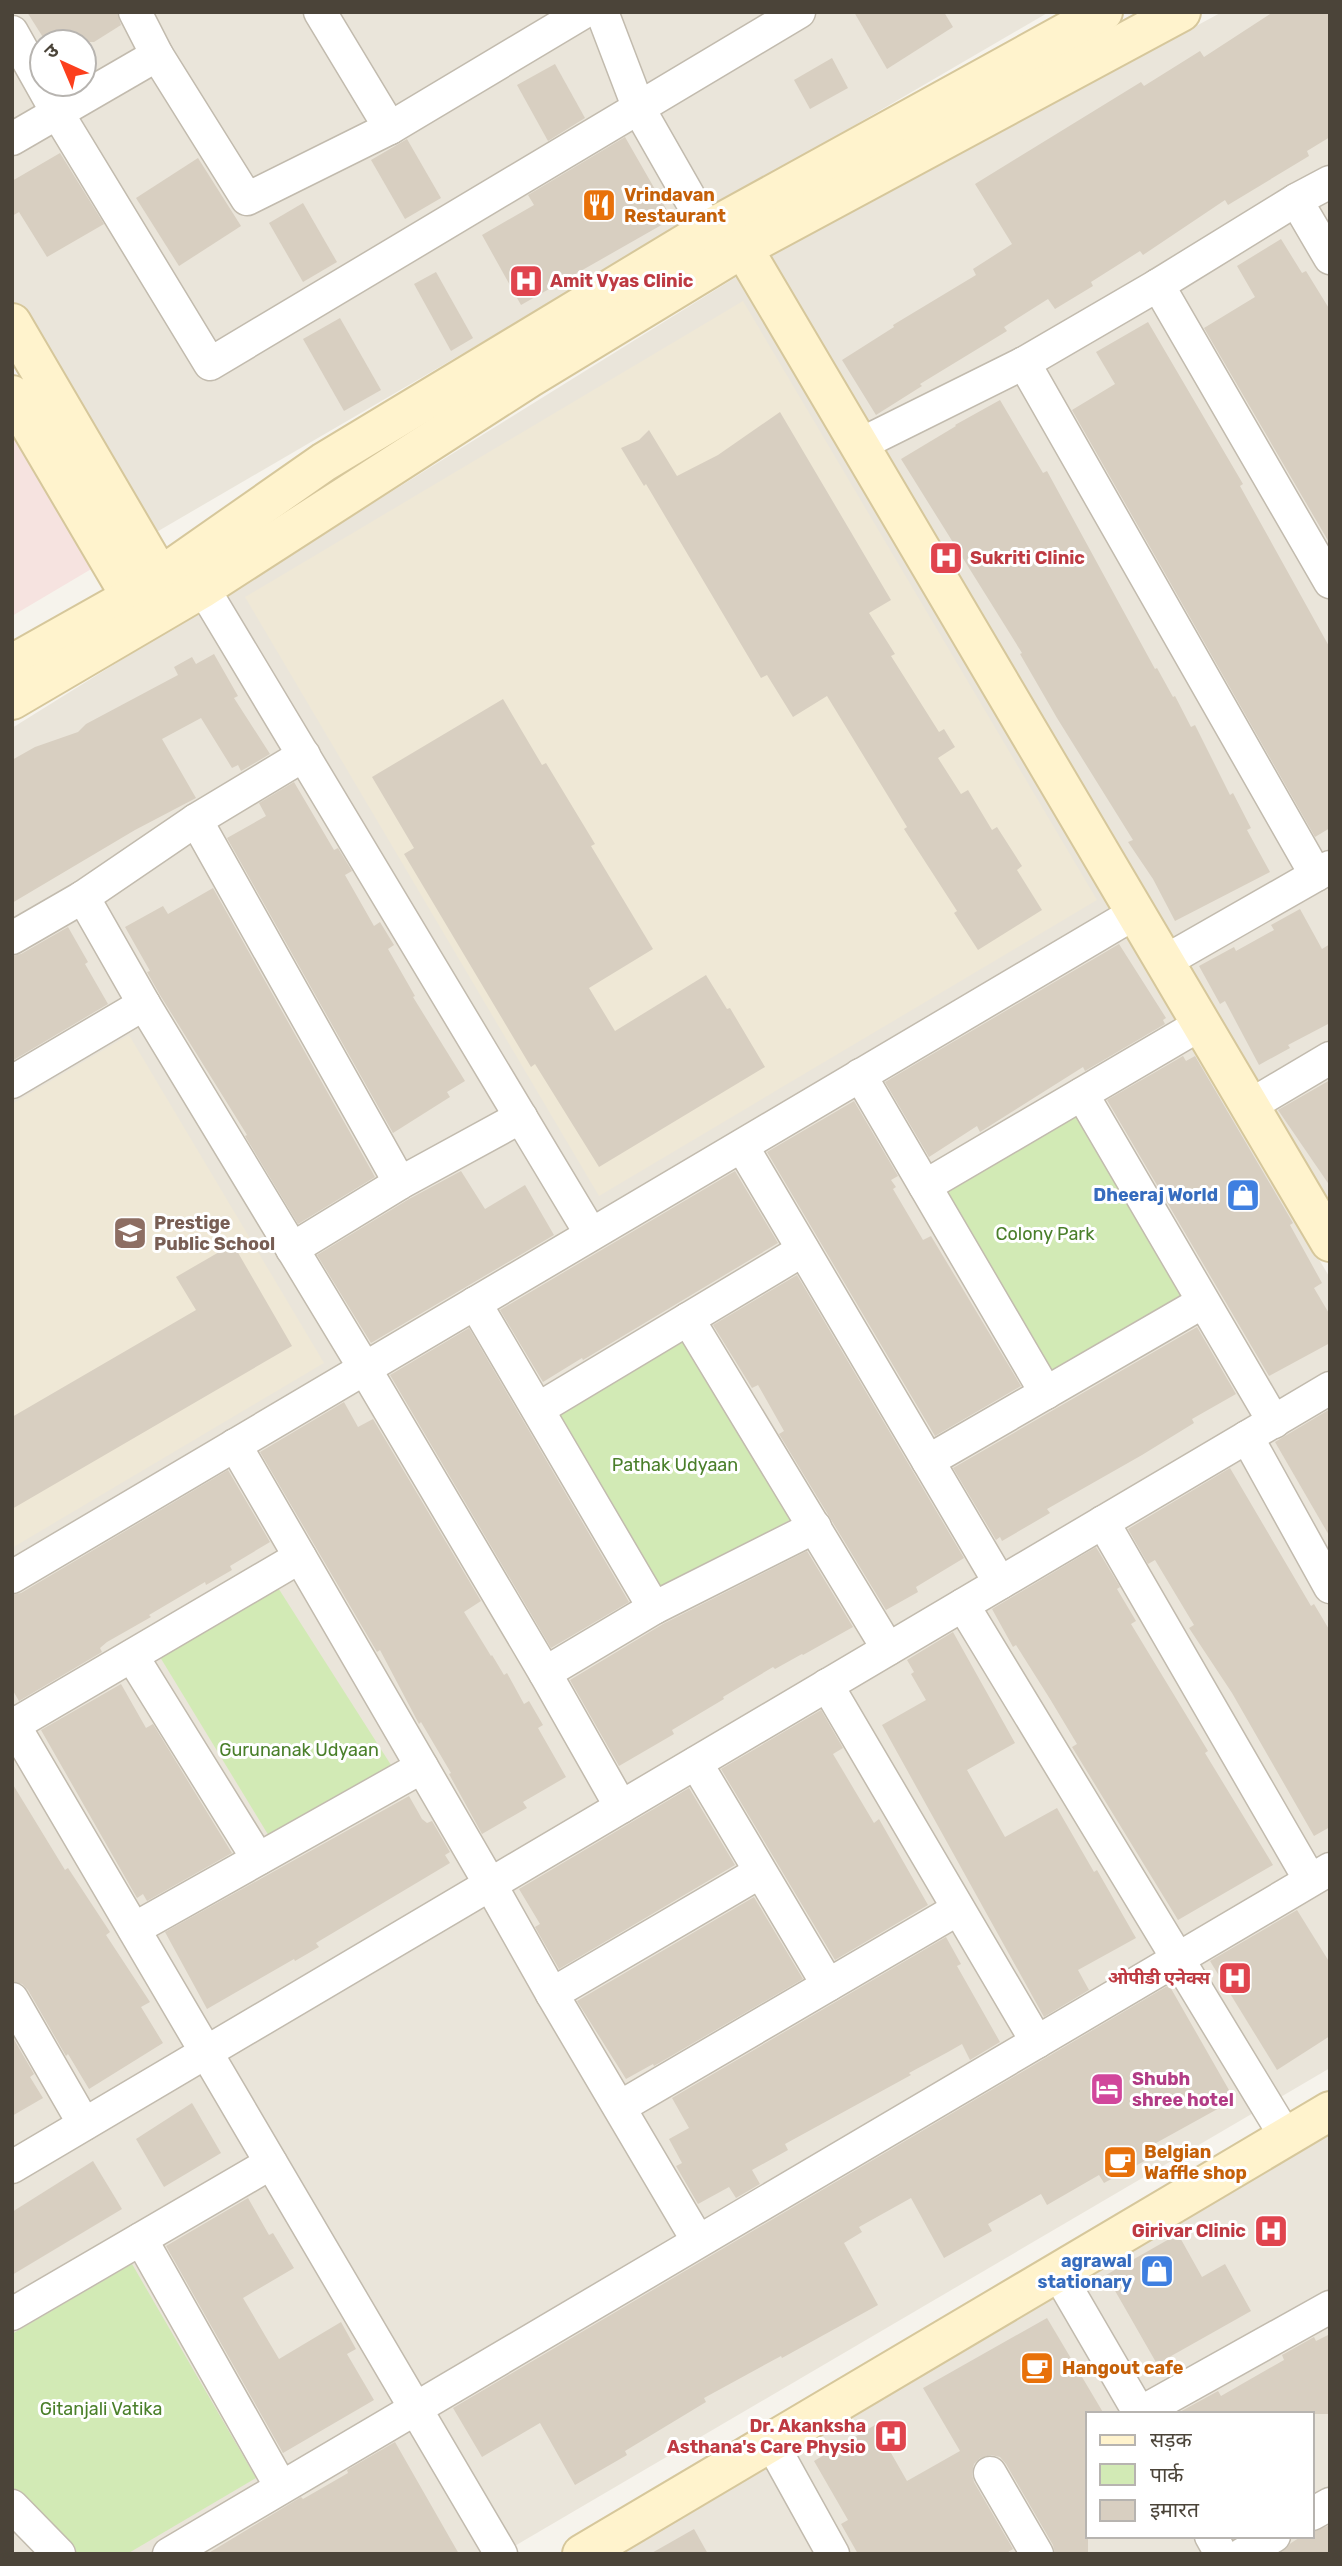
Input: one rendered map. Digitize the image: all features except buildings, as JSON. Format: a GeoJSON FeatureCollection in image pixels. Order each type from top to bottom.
{"type":"FeatureCollection","features":[{"type":"Feature","properties":{"kind":"main road"},"geometry":{"type":"LineString","coordinates":[[12,700],[324,461],[708,230],[1103,12]]}},
{"type":"Feature","properties":{"kind":"main road"},"geometry":{"type":"LineString","coordinates":[[12,664],[150,595],[203,588],[529,379],[743,248],[1181,12]]}},
{"type":"Feature","properties":{"kind":"main road"},"geometry":{"type":"LineString","coordinates":[[743,248],[1330,1242]]}},
{"type":"Feature","properties":{"kind":"main road"},"geometry":{"type":"LineString","coordinates":[[12,323],[150,595]]}},
{"type":"Feature","properties":{"kind":"main road"},"geometry":{"type":"LineString","coordinates":[[12,395],[150,595]]}},
{"type":"Feature","properties":{"kind":"main road"},"geometry":{"type":"LineString","coordinates":[[582,2554],[1330,2111]]}},
{"type":"Feature","properties":{"kind":"street"},"geometry":{"type":"LineString","coordinates":[[135,12],[157,55],[247,198],[390,128],[584,12]]}},
{"type":"Feature","properties":{"kind":"street"},"geometry":{"type":"LineString","coordinates":[[320,12],[390,128]]}},
{"type":"Feature","properties":{"kind":"street"},"geometry":{"type":"LineString","coordinates":[[602,12],[639,109],[708,230],[743,248]]}},
{"type":"Feature","properties":{"kind":"street"},"geometry":{"type":"LineString","coordinates":[[12,32],[58,114],[210,364],[799,12]]}},
{"type":"Feature","properties":{"kind":"street"},"geometry":{"type":"LineString","coordinates":[[12,139],[157,55]]}},
{"type":"Feature","properties":{"kind":"street"},"geometry":{"type":"LineString","coordinates":[[859,445],[1024,363],[1330,182]]}},
{"type":"Feature","properties":{"kind":"street"},"geometry":{"type":"LineString","coordinates":[[1296,200],[1330,258]]}},
{"type":"Feature","properties":{"kind":"street"},"geometry":{"type":"LineString","coordinates":[[1158,285],[1330,582]]}},
{"type":"Feature","properties":{"kind":"street"},"geometry":{"type":"LineString","coordinates":[[1024,363],[1323,871],[1164,962]]}},
{"type":"Feature","properties":{"kind":"street"},"geometry":{"type":"LineString","coordinates":[[203,588],[592,1234]]}},
{"type":"Feature","properties":{"kind":"street"},"geometry":{"type":"LineString","coordinates":[[12,938],[83,897],[196,820],[304,755]]}},
{"type":"Feature","properties":{"kind":"street"},"geometry":{"type":"LineString","coordinates":[[196,820],[400,1183]]}},
{"type":"Feature","properties":{"kind":"street"},"geometry":{"type":"LineString","coordinates":[[83,897],[144,1004],[545,1673],[621,1807]]}},
{"type":"Feature","properties":{"kind":"street"},"geometry":{"type":"LineString","coordinates":[[12,1577],[1135,913]]}},
{"type":"Feature","properties":{"kind":"street"},"geometry":{"type":"LineString","coordinates":[[12,1082],[144,1004]]}},
{"type":"Feature","properties":{"kind":"street"},"geometry":{"type":"LineString","coordinates":[[925,1186],[1201,1024]]}},
{"type":"Feature","properties":{"kind":"street"},"geometry":{"type":"LineString","coordinates":[[1249,1106],[1330,1058]]}},
{"type":"Feature","properties":{"kind":"street"},"geometry":{"type":"LineString","coordinates":[[860,1075],[1046,1392]]}},
{"type":"Feature","properties":{"kind":"street"},"geometry":{"type":"LineString","coordinates":[[1082,1094],[1203,1302],[1330,1587]]}},
{"type":"Feature","properties":{"kind":"street"},"geometry":{"type":"LineString","coordinates":[[292,1248],[400,1183],[521,1117]]}},
{"type":"Feature","properties":{"kind":"street"},"geometry":{"type":"LineString","coordinates":[[742,1146],[1000,1583]]}},
{"type":"Feature","properties":{"kind":"street"},"geometry":{"type":"LineString","coordinates":[[538,1409],[803,1250]]}},
{"type":"Feature","properties":{"kind":"street"},"geometry":{"type":"LineString","coordinates":[[928,1461],[1203,1302]]}},
{"type":"Feature","properties":{"kind":"street"},"geometry":{"type":"LineString","coordinates":[[475,1303],[654,1608]]}},
{"type":"Feature","properties":{"kind":"street"},"geometry":{"type":"LineString","coordinates":[[688,1319],[888,1649]]}},
{"type":"Feature","properties":{"kind":"street"},"geometry":{"type":"LineString","coordinates":[[12,2166],[1330,1388]]}},
{"type":"Feature","properties":{"kind":"street"},"geometry":{"type":"LineString","coordinates":[[235,1445],[698,2241]]}},
{"type":"Feature","properties":{"kind":"street"},"geometry":{"type":"LineString","coordinates":[[169,2554],[1320,1874],[1103,1522]]}},
{"type":"Feature","properties":{"kind":"street"},"geometry":{"type":"LineString","coordinates":[[545,1673],[654,1608],[815,1527]]}},
{"type":"Feature","properties":{"kind":"street"},"geometry":{"type":"LineString","coordinates":[[300,1557],[13,1725],[501,2554]]}},
{"type":"Feature","properties":{"kind":"street"},"geometry":{"type":"LineString","coordinates":[[963,1605],[1286,2137]]}},
{"type":"Feature","properties":{"kind":"street"},"geometry":{"type":"LineString","coordinates":[[132,1656],[258,1859]]}},
{"type":"Feature","properties":{"kind":"street"},"geometry":{"type":"LineString","coordinates":[[827,1685],[1037,2042]]}},
{"type":"Feature","properties":{"kind":"street"},"geometry":{"type":"LineString","coordinates":[[696,1763],[828,1985]]}},
{"type":"Feature","properties":{"kind":"street"},"geometry":{"type":"LineString","coordinates":[[134,1929],[422,1767]]}},
{"type":"Feature","properties":{"kind":"street"},"geometry":{"type":"LineString","coordinates":[[552,1994],[760,1872]]}},
{"type":"Feature","properties":{"kind":"street"},"geometry":{"type":"LineString","coordinates":[[620,2108],[958,1909]]}},
{"type":"Feature","properties":{"kind":"street"},"geometry":{"type":"LineString","coordinates":[[12,1999],[84,2124]]}},
{"type":"Feature","properties":{"kind":"street"},"geometry":{"type":"LineString","coordinates":[[12,2314],[271,2163]]}},
{"type":"Feature","properties":{"kind":"street"},"geometry":{"type":"LineString","coordinates":[[141,2239],[281,2487]]}},
{"type":"Feature","properties":{"kind":"street"},"geometry":{"type":"LineString","coordinates":[[1058,2273],[1139,2412]]}},
{"type":"Feature","properties":{"kind":"street"},"geometry":{"type":"LineString","coordinates":[[1144,2412],[1330,2307]]}},
{"type":"Feature","properties":{"kind":"street"},"geometry":{"type":"LineString","coordinates":[[771,2442],[833,2554]]}},
{"type":"Feature","properties":{"kind":"street"},"geometry":{"type":"LineString","coordinates":[[989,2473],[1037,2554]]}},
{"type":"Feature","properties":{"kind":"street"},"geometry":{"type":"LineString","coordinates":[[1314,2513],[1330,2504]]}},
{"type":"Feature","properties":{"kind":"street"},"geometry":{"type":"LineString","coordinates":[[12,2506],[59,2554]]}},
{"type":"Feature","properties":{"kind":"street"},"geometry":{"type":"LineString","coordinates":[[1212,2538],[1221,2554]]}},
{"type":"Feature","properties":{"kind":"street"},"geometry":{"type":"LineString","coordinates":[[1243,2554],[1271,2538]]}},
{"type":"Feature","properties":{"kind":"shaded area"},"geometry":{"type":"Polygon","coordinates":[[[12,12],[1049,12],[148,537],[12,301],[12,12]]]}},
{"type":"Feature","properties":{"kind":"shaded area"},"geometry":{"type":"Polygon","coordinates":[[[1222,12],[1330,12],[1330,1218],[767,258],[1222,12]]]}},
{"type":"Feature","properties":{"kind":"shaded area"},"geometry":{"type":"Polygon","coordinates":[[[741,274],[1330,1278],[1330,2068],[501,2554],[12,2554],[12,728],[741,274]]]}},
{"type":"Feature","properties":{"kind":"shaded area"},"geometry":{"type":"Polygon","coordinates":[[[743,301],[1097,900],[599,1196],[245,597],[743,301]]]}},
{"type":"Feature","properties":{"kind":"shaded area"},"geometry":{"type":"Polygon","coordinates":[[[12,433],[93,568],[12,616],[12,433]]]}},
{"type":"Feature","properties":{"kind":"shaded area","name":"Prestige Public School"},"geometry":{"type":"Polygon","coordinates":[[[129,1035],[324,1363],[12,1548],[12,1104],[129,1035]]]}},
{"type":"Feature","properties":{"kind":"shaded area"},"geometry":{"type":"Polygon","coordinates":[[[1330,2134],[1330,2554],[613,2554],[1330,2134]]]}},
{"type":"Feature","properties":{"kind":"green space","name":"Colony Park"},"geometry":{"type":"Polygon","coordinates":[[[1074,1110],[1191,1308],[1051,1376],[918,1201],[1074,1110]]]}},
{"type":"Feature","properties":{"kind":"green space","name":"Pathak Udyaan"},"geometry":{"type":"Polygon","coordinates":[[[688,1334],[793,1518],[661,1594],[556,1410],[688,1334]]]}},
{"type":"Feature","properties":{"kind":"green space","name":"Gurunanak Udyaan"},"geometry":{"type":"Polygon","coordinates":[[[275,1583],[398,1776],[275,1846],[160,1657],[275,1583]]]}},
{"type":"Feature","properties":{"kind":"green space","name":"Gitanjali Vatika"},"geometry":{"type":"Polygon","coordinates":[[[132,2264],[256,2478],[127,2554],[76,2554],[12,2486],[12,2334],[132,2264]]]}},
{"type":"Feature","properties":{"kind":"place","name":"Vrindavan Restaurant"},"geometry":{"type":"Point","coordinates":[599,205]}},
{"type":"Feature","properties":{"kind":"place","name":"Amit Vyas Clinic"},"geometry":{"type":"Point","coordinates":[526,281]}},
{"type":"Feature","properties":{"kind":"place","name":"Sukriti Clinic"},"geometry":{"type":"Point","coordinates":[946,558]}},
{"type":"Feature","properties":{"kind":"place","name":"Dheeraj World"},"geometry":{"type":"Point","coordinates":[1243,1195]}},
{"type":"Feature","properties":{"kind":"place","name":"Prestige Public School"},"geometry":{"type":"Point","coordinates":[130,1233]}},
{"type":"Feature","properties":{"kind":"place","name":"ओपीडी एनेक्स"},"geometry":{"type":"Point","coordinates":[1235,1978]}},
{"type":"Feature","properties":{"kind":"place","name":"Shubh shree hotel"},"geometry":{"type":"Point","coordinates":[1107,2089]}},
{"type":"Feature","properties":{"kind":"place","name":"Belgian Waffle shop"},"geometry":{"type":"Point","coordinates":[1120,2162]}},
{"type":"Feature","properties":{"kind":"place","name":"Girivar Clinic"},"geometry":{"type":"Point","coordinates":[1271,2231]}},
{"type":"Feature","properties":{"kind":"place","name":"agrawal stationary"},"geometry":{"type":"Point","coordinates":[1157,2271]}},
{"type":"Feature","properties":{"kind":"place","name":"Hangout cafe"},"geometry":{"type":"Point","coordinates":[1037,2368]}},
{"type":"Feature","properties":{"kind":"place","name":"Dr. Akanksha Asthana's Care Physio"},"geometry":{"type":"Point","coordinates":[891,2436]}}]}
